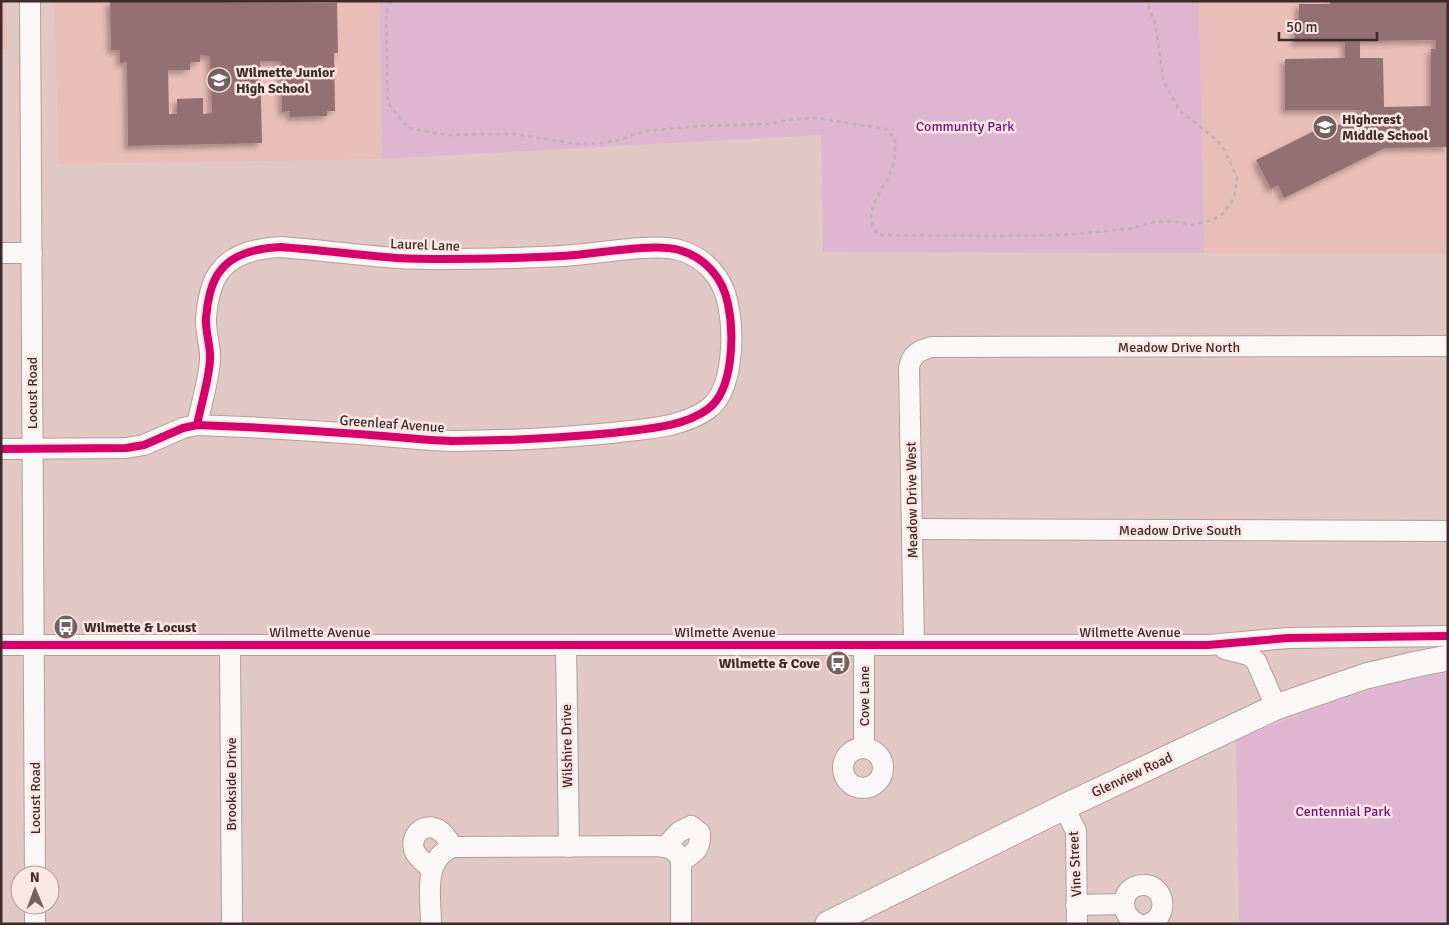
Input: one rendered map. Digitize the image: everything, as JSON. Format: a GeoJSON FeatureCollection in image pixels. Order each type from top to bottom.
{"type":"FeatureCollection","features":[{"type":"Feature","properties":{"kind":"main road","name":"Glenview Road"},"geometry":{"type":"LineString","coordinates":[[828,924],[1064,807],[1276,707],[1366,676],[1448,658]]}},
{"type":"Feature","properties":{"kind":"street","name":"Locust Road"},"geometry":{"type":"LineString","coordinates":[[30,1],[35,865]]}},
{"type":"Feature","properties":{"kind":"street","name":"Laurel Lane"},"geometry":{"type":"LineString","coordinates":[[197,424],[210,361],[206,318],[213,284],[221,269],[246,253],[263,248],[281,247],[398,258],[454,259],[569,256],[646,248],[679,250],[713,270],[720,282],[728,306],[731,341]]}},
{"type":"Feature","properties":{"kind":"street"},"geometry":{"type":"LineString","coordinates":[[1,253],[32,253]]}},
{"type":"Feature","properties":{"kind":"street","name":"Greenleaf Avenue"},"geometry":{"type":"LineString","coordinates":[[1,449],[126,448],[144,445],[197,424],[451,441],[549,438],[645,429],[693,418],[710,408],[723,388],[728,370],[731,341]]}},
{"type":"Feature","properties":{"kind":"street","name":"Meadow Drive North"},"geometry":{"type":"LineString","coordinates":[[913,356],[918,351],[932,347],[1448,346]]}},
{"type":"Feature","properties":{"kind":"street","name":"Meadow Drive West"},"geometry":{"type":"LineString","coordinates":[[913,356],[909,368],[911,383],[914,645]]}},
{"type":"Feature","properties":{"kind":"street","name":"Meadow Drive South"},"geometry":{"type":"LineString","coordinates":[[912,530],[1448,531]]}},
{"type":"Feature","properties":{"kind":"street","name":"Wilmette Avenue"},"geometry":{"type":"LineString","coordinates":[[1,645],[1208,645],[1288,638],[1448,636]]}},
{"type":"Feature","properties":{"kind":"street","name":"Brookside Drive"},"geometry":{"type":"LineString","coordinates":[[230,645],[232,924]]}},
{"type":"Feature","properties":{"kind":"street","name":"Wilshire Drive"},"geometry":{"type":"LineString","coordinates":[[566,645],[569,846]]}},
{"type":"Feature","properties":{"kind":"street","name":"Cove Lane"},"geometry":{"type":"LineString","coordinates":[[864,645],[864,747]]}},
{"type":"Feature","properties":{"kind":"street","name":"Wilmette Avenue"},"geometry":{"type":"LineString","coordinates":[[1208,645],[1243,653],[1256,661],[1276,707]]}},
{"type":"Feature","properties":{"kind":"street","name":"Vine Street"},"geometry":{"type":"LineString","coordinates":[[1064,807],[1076,831],[1077,915]]}},
{"type":"Feature","properties":{"kind":"street"},"geometry":{"type":"LineString","coordinates":[[665,847],[679,832],[691,826],[700,832],[700,842],[695,852],[681,861]]}},
{"type":"Feature","properties":{"kind":"street"},"geometry":{"type":"LineString","coordinates":[[431,869],[415,853],[413,842],[417,832],[425,827],[435,828],[444,834],[452,847]]}},
{"type":"Feature","properties":{"kind":"street"},"geometry":{"type":"LineString","coordinates":[[431,924],[431,869],[438,856],[452,847],[569,846],[665,847],[678,854],[681,861],[682,924]]}},
{"type":"Feature","properties":{"kind":"street"},"geometry":{"type":"LineString","coordinates":[[1138,924],[1127,916],[1124,904],[1128,892],[1139,886],[1151,887],[1157,890],[1163,901],[1163,907],[1157,919],[1148,924]]}},
{"type":"Feature","properties":{"kind":"street"},"geometry":{"type":"LineString","coordinates":[[1077,915],[1124,904]]}},
{"type":"Feature","properties":{"kind":"path"},"geometry":{"type":"LineString","coordinates":[[391,1],[386,14],[388,103],[408,128],[445,134],[514,134],[576,144],[602,144],[620,140],[644,131],[700,126],[769,124],[787,120],[817,118],[886,129],[895,138],[896,151],[893,168],[876,200],[870,217],[873,228],[879,235],[994,236],[1107,232],[1154,222],[1172,221],[1192,225],[1212,220],[1223,214],[1234,198],[1236,178],[1225,151],[1217,140],[1180,111],[1164,82],[1155,23],[1146,1]]}},
{"type":"Feature","properties":{"kind":"shaded area"},"geometry":{"type":"Polygon","coordinates":[[[1,1],[6,1],[7,49],[1,49],[1,1]]]}},
{"type":"Feature","properties":{"kind":"shaded area","name":"Wilmette Junior High School"},"geometry":{"type":"Polygon","coordinates":[[[55,1],[380,1],[382,159],[58,164],[55,1]]]}},
{"type":"Feature","properties":{"kind":"shaded area","name":"Highcrest Middle School"},"geometry":{"type":"Polygon","coordinates":[[[1199,1],[1448,1],[1448,254],[1204,253],[1199,1]]]}},
{"type":"Feature","properties":{"kind":"green space","name":"Community Park"},"geometry":{"type":"Polygon","coordinates":[[[380,1],[1199,1],[1204,253],[823,252],[821,135],[382,159],[380,1]]]}},
{"type":"Feature","properties":{"kind":"green space","name":"Centennial Park"},"geometry":{"type":"Polygon","coordinates":[[[1448,673],[1448,924],[1239,924],[1236,740],[1314,709],[1367,691],[1448,673]]]}},
{"type":"Feature","properties":{"kind":"building"},"geometry":{"type":"Polygon","coordinates":[[[110,1],[337,3],[338,53],[334,53],[335,111],[327,111],[327,116],[290,117],[290,111],[282,112],[281,61],[260,61],[262,143],[128,146],[127,62],[120,63],[120,50],[111,50],[110,1]],[[200,55],[200,62],[190,62],[190,70],[168,70],[169,114],[177,114],[177,99],[203,98],[203,114],[212,113],[210,56],[200,55]]]}},
{"type":"Feature","properties":{"kind":"building"},"geometry":{"type":"Polygon","coordinates":[[[1330,1],[1448,1],[1448,147],[1385,148],[1284,198],[1278,185],[1271,189],[1256,160],[1326,125],[1329,130],[1363,113],[1361,110],[1285,110],[1285,59],[1345,58],[1345,42],[1295,42],[1295,19],[1299,19],[1299,4],[1330,4],[1330,1]],[[1436,40],[1360,41],[1360,58],[1383,58],[1384,107],[1431,106],[1431,49],[1436,49],[1436,40]]]}},
{"type":"Feature","properties":{"kind":"cycle path"},"geometry":{"type":"LineString","coordinates":[[1,449],[126,448],[144,445],[183,428],[197,425],[452,441],[512,440],[612,433],[662,427],[686,420],[708,409],[717,400],[723,389],[730,360],[731,345],[730,316],[726,295],[717,277],[705,263],[688,253],[668,248],[642,248],[559,256],[455,259],[397,258],[281,247],[248,252],[226,264],[212,286],[206,318],[210,355],[209,367],[197,425]]}},
{"type":"Feature","properties":{"kind":"cycle path"},"geometry":{"type":"LineString","coordinates":[[1,645],[1208,645],[1288,638],[1448,636]]}},
{"type":"Feature","properties":{"kind":"place","name":"Wilmette Junior High School"},"geometry":{"type":"Point","coordinates":[219,80]}},
{"type":"Feature","properties":{"kind":"place","name":"Highcrest Middle School"},"geometry":{"type":"Point","coordinates":[1325,127]}},
{"type":"Feature","properties":{"kind":"place","name":"Wilmette & Locust"},"geometry":{"type":"Point","coordinates":[66,627]}},
{"type":"Feature","properties":{"kind":"place","name":"Wilmette & Cove"},"geometry":{"type":"Point","coordinates":[838,663]}}]}
